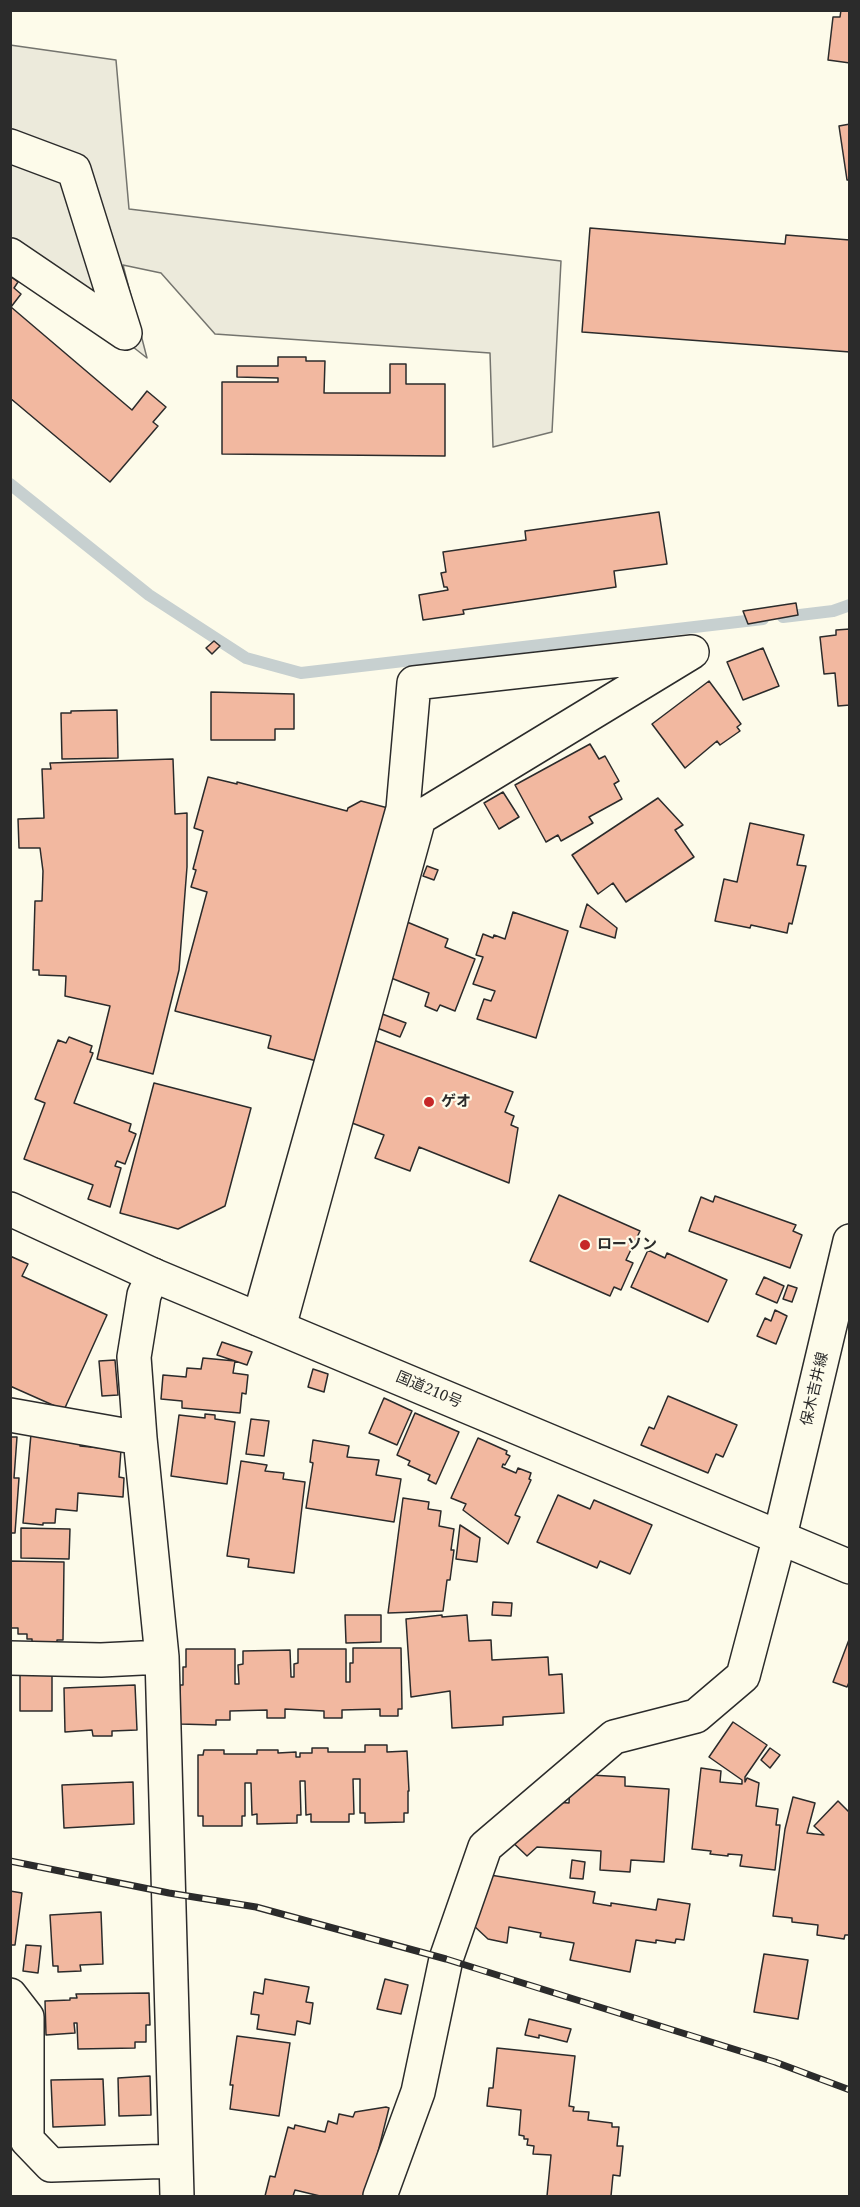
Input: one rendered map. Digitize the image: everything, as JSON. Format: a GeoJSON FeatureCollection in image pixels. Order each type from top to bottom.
{"type":"FeatureCollection","features":[{"type":"Feature","properties":{"kind":"main road"},"geometry":{"type":"LineString","coordinates":[[10,146],[74,170],[125,333],[10,255]]}},
{"type":"Feature","properties":{"kind":"main road"},"geometry":{"type":"LineString","coordinates":[[692,652],[419,818],[269,1323],[403,809],[414,683],[692,652]]}},
{"type":"Feature","properties":{"kind":"main road","name":"国道210号"},"geometry":{"type":"LineString","coordinates":[[10,1209],[153,1275],[780,1536],[849,1567]]}},
{"type":"Feature","properties":{"kind":"main road","name":"保木吉井線"},"geometry":{"type":"LineString","coordinates":[[380,2196],[418,2092],[446,1959],[485,1847],[614,1737],[696,1716],[743,1676],[780,1536],[849,1241]]}},
{"type":"Feature","properties":{"kind":"main road"},"geometry":{"type":"LineString","coordinates":[[153,1275],[144,1295],[134,1357],[162,1657],[177,2196]]}},
{"type":"Feature","properties":{"kind":"main road"},"geometry":{"type":"LineString","coordinates":[[10,1415],[140,1438]]}},
{"type":"Feature","properties":{"kind":"main road"},"geometry":{"type":"LineString","coordinates":[[10,1658],[100,1660],[162,1657]]}},
{"type":"Feature","properties":{"kind":"main road"},"geometry":{"type":"LineString","coordinates":[[10,1995],[27,2018],[27,2140],[51,2165],[176,2161]]}},
{"type":"Feature","properties":{"kind":"shaded area"},"geometry":{"type":"Polygon","coordinates":[[[10,45],[116,60],[129,209],[561,261],[552,432],[493,447],[490,353],[215,334],[161,273],[123,265],[147,358],[11,251],[10,45]]]}},
{"type":"Feature","properties":{"kind":"building"},"geometry":{"type":"Polygon","coordinates":[[[841,10],[850,10],[850,63],[828,60],[833,17],[840,17],[841,10]]]}},
{"type":"Feature","properties":{"kind":"building"},"geometry":{"type":"Polygon","coordinates":[[[850,124],[850,180],[847,180],[839,126],[850,124]]]}},
{"type":"Feature","properties":{"kind":"building"},"geometry":{"type":"Polygon","coordinates":[[[590,228],[785,244],[786,235],[850,240],[850,352],[582,332],[590,228]]]}},
{"type":"Feature","properties":{"kind":"building"},"geometry":{"type":"Polygon","coordinates":[[[10,276],[18,282],[14,288],[21,294],[11,307],[132,410],[147,391],[166,407],[153,422],[158,426],[110,482],[10,398],[10,276]]]}},
{"type":"Feature","properties":{"kind":"building"},"geometry":{"type":"Polygon","coordinates":[[[278,357],[306,357],[306,361],[325,361],[324,393],[390,393],[390,364],[406,364],[406,384],[445,384],[445,456],[222,454],[222,382],[278,382],[278,378],[237,377],[237,366],[278,366],[278,357]]]}},
{"type":"Feature","properties":{"kind":"building"},"geometry":{"type":"Polygon","coordinates":[[[659,512],[667,564],[614,571],[616,587],[463,610],[464,614],[423,620],[419,595],[448,590],[444,587],[441,573],[446,572],[443,552],[526,540],[525,531],[659,512]]]}},
{"type":"Feature","properties":{"kind":"building"},"geometry":{"type":"Polygon","coordinates":[[[796,603],[798,615],[748,624],[743,611],[796,603]]]}},
{"type":"Feature","properties":{"kind":"building"},"geometry":{"type":"Polygon","coordinates":[[[850,629],[850,705],[838,706],[835,673],[824,674],[820,637],[836,635],[836,630],[850,629]]]}},
{"type":"Feature","properties":{"kind":"building"},"geometry":{"type":"Polygon","coordinates":[[[214,641],[220,646],[212,654],[206,648],[214,641]]]}},
{"type":"Feature","properties":{"kind":"building"},"geometry":{"type":"Polygon","coordinates":[[[763,648],[779,686],[743,700],[727,662],[763,648]]]}},
{"type":"Feature","properties":{"kind":"building"},"geometry":{"type":"Polygon","coordinates":[[[709,681],[741,724],[737,727],[740,731],[720,745],[717,741],[685,768],[652,724],[709,681]]]}},
{"type":"Feature","properties":{"kind":"building"},"geometry":{"type":"Polygon","coordinates":[[[211,692],[294,694],[294,729],[275,729],[275,740],[211,740],[211,692]]]}},
{"type":"Feature","properties":{"kind":"building"},"geometry":{"type":"Polygon","coordinates":[[[117,710],[118,758],[62,759],[61,713],[117,710]]]}},
{"type":"Feature","properties":{"kind":"building"},"geometry":{"type":"Polygon","coordinates":[[[590,744],[599,759],[605,756],[619,781],[614,784],[622,799],[589,817],[593,823],[561,841],[558,835],[546,842],[515,785],[590,744]]]}},
{"type":"Feature","properties":{"kind":"building"},"geometry":{"type":"Polygon","coordinates":[[[173,759],[175,814],[187,813],[187,867],[179,970],[153,1074],[97,1059],[110,1006],[65,996],[66,976],[39,975],[39,970],[33,970],[35,901],[42,901],[43,871],[40,848],[19,848],[18,819],[44,818],[42,769],[51,769],[50,763],[173,759]]]}},
{"type":"Feature","properties":{"kind":"building"},"geometry":{"type":"Polygon","coordinates":[[[208,777],[237,784],[237,782],[347,811],[348,808],[361,801],[392,809],[324,1063],[268,1048],[271,1036],[175,1011],[207,892],[191,887],[196,870],[193,869],[203,831],[194,828],[208,777]]]}},
{"type":"Feature","properties":{"kind":"building"},"geometry":{"type":"Polygon","coordinates":[[[503,792],[519,817],[499,829],[484,803],[503,792]]]}},
{"type":"Feature","properties":{"kind":"building"},"geometry":{"type":"Polygon","coordinates":[[[658,798],[683,825],[675,830],[694,857],[626,902],[613,883],[598,894],[572,855],[658,798]]]}},
{"type":"Feature","properties":{"kind":"building"},"geometry":{"type":"Polygon","coordinates":[[[750,823],[804,835],[797,865],[806,866],[792,924],[789,923],[787,933],[751,925],[750,928],[715,921],[724,879],[737,882],[750,823]]]}},
{"type":"Feature","properties":{"kind":"building"},"geometry":{"type":"Polygon","coordinates":[[[427,866],[438,870],[434,880],[423,876],[427,866]]]}},
{"type":"Feature","properties":{"kind":"building"},"geometry":{"type":"Polygon","coordinates":[[[587,904],[617,928],[615,938],[580,927],[587,904]]]}},
{"type":"Feature","properties":{"kind":"building"},"geometry":{"type":"Polygon","coordinates":[[[513,912],[568,931],[536,1038],[477,1019],[484,999],[491,1001],[495,991],[473,984],[483,957],[476,955],[483,934],[505,939],[513,912]]]}},
{"type":"Feature","properties":{"kind":"building"},"geometry":{"type":"Polygon","coordinates":[[[407,922],[448,939],[445,947],[475,959],[455,1011],[440,1005],[437,1011],[425,1006],[429,993],[386,976],[407,922]]]}},
{"type":"Feature","properties":{"kind":"building"},"geometry":{"type":"Polygon","coordinates":[[[377,1012],[406,1023],[400,1037],[372,1026],[377,1012]]]}},
{"type":"Feature","properties":{"kind":"building"},"geometry":{"type":"Polygon","coordinates":[[[69,1037],[92,1046],[90,1052],[93,1053],[74,1103],[131,1124],[129,1131],[136,1134],[125,1164],[117,1161],[115,1166],[121,1168],[110,1207],[88,1199],[93,1185],[24,1159],[45,1103],[35,1099],[58,1040],[66,1043],[69,1037]]]}},
{"type":"Feature","properties":{"kind":"building","name":"ゲオ"},"geometry":{"type":"Polygon","coordinates":[[[368,1038],[513,1092],[505,1112],[514,1116],[511,1125],[518,1128],[509,1183],[419,1147],[410,1171],[375,1158],[384,1135],[344,1120],[368,1038]]]}},
{"type":"Feature","properties":{"kind":"building"},"geometry":{"type":"Polygon","coordinates":[[[154,1083],[251,1108],[225,1206],[178,1229],[120,1213],[154,1083]]]}},
{"type":"Feature","properties":{"kind":"building","name":"ローソン"},"geometry":{"type":"Polygon","coordinates":[[[559,1195],[640,1231],[626,1260],[633,1263],[621,1290],[614,1287],[610,1296],[530,1261],[559,1195]]]}},
{"type":"Feature","properties":{"kind":"building"},"geometry":{"type":"Polygon","coordinates":[[[715,1196],[796,1225],[793,1231],[802,1235],[790,1268],[689,1231],[701,1197],[713,1202],[715,1196]]]}},
{"type":"Feature","properties":{"kind":"building"},"geometry":{"type":"Polygon","coordinates":[[[648,1250],[665,1258],[667,1253],[727,1280],[708,1322],[631,1287],[648,1250]]]}},
{"type":"Feature","properties":{"kind":"building"},"geometry":{"type":"Polygon","coordinates":[[[10,1256],[28,1264],[22,1276],[107,1315],[64,1410],[10,1386],[10,1256]]]}},
{"type":"Feature","properties":{"kind":"building"},"geometry":{"type":"Polygon","coordinates":[[[764,1277],[784,1286],[777,1303],[756,1294],[764,1277]]]}},
{"type":"Feature","properties":{"kind":"building"},"geometry":{"type":"Polygon","coordinates":[[[788,1285],[797,1288],[792,1302],[783,1299],[788,1285]]]}},
{"type":"Feature","properties":{"kind":"building"},"geometry":{"type":"Polygon","coordinates":[[[775,1310],[787,1316],[776,1344],[757,1336],[765,1318],[771,1321],[775,1310]]]}},
{"type":"Feature","properties":{"kind":"building"},"geometry":{"type":"Polygon","coordinates":[[[222,1342],[252,1352],[247,1365],[217,1355],[222,1342]]]}},
{"type":"Feature","properties":{"kind":"building"},"geometry":{"type":"Polygon","coordinates":[[[203,1358],[235,1361],[233,1373],[248,1375],[246,1394],[242,1393],[240,1413],[182,1408],[182,1401],[161,1399],[163,1375],[186,1377],[187,1368],[201,1369],[203,1358]]]}},
{"type":"Feature","properties":{"kind":"building"},"geometry":{"type":"Polygon","coordinates":[[[115,1360],[118,1395],[102,1396],[99,1361],[115,1360]]]}},
{"type":"Feature","properties":{"kind":"building"},"geometry":{"type":"Polygon","coordinates":[[[313,1369],[328,1374],[324,1392],[308,1387],[313,1369]]]}},
{"type":"Feature","properties":{"kind":"building"},"geometry":{"type":"Polygon","coordinates":[[[668,1396],[737,1425],[723,1457],[716,1454],[708,1473],[641,1445],[649,1427],[654,1429],[668,1396]]]}},
{"type":"Feature","properties":{"kind":"building"},"geometry":{"type":"Polygon","coordinates":[[[384,1398],[412,1411],[397,1445],[369,1433],[384,1398]]]}},
{"type":"Feature","properties":{"kind":"building"},"geometry":{"type":"Polygon","coordinates":[[[415,1413],[459,1432],[436,1484],[428,1480],[430,1475],[408,1465],[410,1461],[397,1455],[415,1413]]]}},
{"type":"Feature","properties":{"kind":"building"},"geometry":{"type":"Polygon","coordinates":[[[205,1414],[215,1415],[215,1419],[235,1422],[227,1484],[171,1476],[179,1415],[205,1418],[205,1414]]]}},
{"type":"Feature","properties":{"kind":"building"},"geometry":{"type":"Polygon","coordinates":[[[251,1419],[269,1421],[264,1456],[246,1454],[251,1419]]]}},
{"type":"Feature","properties":{"kind":"building"},"geometry":{"type":"Polygon","coordinates":[[[31,1434],[81,1438],[80,1446],[121,1450],[119,1477],[124,1478],[123,1497],[78,1493],[77,1511],[56,1509],[55,1523],[43,1523],[43,1525],[23,1523],[31,1434]]]}},
{"type":"Feature","properties":{"kind":"building"},"geometry":{"type":"Polygon","coordinates":[[[10,1437],[17,1437],[14,1478],[19,1478],[15,1533],[10,1533],[10,1437]]]}},
{"type":"Feature","properties":{"kind":"building"},"geometry":{"type":"Polygon","coordinates":[[[478,1438],[507,1451],[506,1454],[510,1456],[502,1467],[516,1473],[518,1468],[531,1473],[529,1479],[531,1480],[515,1515],[520,1517],[508,1544],[463,1510],[466,1504],[451,1498],[478,1438]]]}},
{"type":"Feature","properties":{"kind":"building"},"geometry":{"type":"Polygon","coordinates":[[[313,1440],[349,1446],[347,1457],[379,1460],[376,1475],[401,1479],[394,1522],[306,1508],[313,1463],[310,1462],[313,1440]]]}},
{"type":"Feature","properties":{"kind":"building"},"geometry":{"type":"Polygon","coordinates":[[[241,1461],[267,1465],[265,1471],[284,1473],[283,1479],[305,1482],[294,1573],[248,1567],[249,1559],[227,1556],[241,1461]]]}},
{"type":"Feature","properties":{"kind":"building"},"geometry":{"type":"Polygon","coordinates":[[[558,1495],[590,1509],[594,1500],[652,1525],[630,1574],[600,1561],[597,1568],[537,1542],[558,1495]]]}},
{"type":"Feature","properties":{"kind":"building"},"geometry":{"type":"Polygon","coordinates":[[[403,1498],[429,1502],[428,1509],[441,1511],[439,1526],[454,1529],[450,1580],[447,1580],[443,1611],[388,1613],[403,1498]]]}},
{"type":"Feature","properties":{"kind":"building"},"geometry":{"type":"Polygon","coordinates":[[[460,1525],[480,1538],[477,1562],[456,1559],[460,1525]]]}},
{"type":"Feature","properties":{"kind":"building"},"geometry":{"type":"Polygon","coordinates":[[[21,1528],[70,1529],[69,1559],[21,1558],[21,1528]]]}},
{"type":"Feature","properties":{"kind":"building"},"geometry":{"type":"Polygon","coordinates":[[[10,1561],[64,1562],[63,1640],[57,1640],[57,1643],[32,1642],[32,1639],[27,1639],[27,1634],[18,1634],[18,1628],[11,1628],[10,1561]]]}},
{"type":"Feature","properties":{"kind":"building"},"geometry":{"type":"Polygon","coordinates":[[[493,1602],[512,1603],[511,1616],[492,1615],[493,1602]]]}},
{"type":"Feature","properties":{"kind":"building"},"geometry":{"type":"Polygon","coordinates":[[[345,1615],[381,1615],[381,1642],[346,1643],[345,1615]]]}},
{"type":"Feature","properties":{"kind":"building"},"geometry":{"type":"Polygon","coordinates":[[[442,1615],[442,1617],[467,1615],[469,1641],[491,1640],[492,1660],[548,1657],[549,1675],[562,1674],[564,1713],[503,1717],[503,1725],[452,1728],[450,1691],[411,1697],[406,1619],[442,1615]]]}},
{"type":"Feature","properties":{"kind":"building"},"geometry":{"type":"Polygon","coordinates":[[[850,1637],[850,1680],[847,1687],[833,1682],[850,1637]]]}},
{"type":"Feature","properties":{"kind":"building"},"geometry":{"type":"Polygon","coordinates":[[[353,1648],[401,1648],[402,1709],[398,1709],[398,1716],[380,1716],[380,1709],[342,1710],[342,1718],[324,1718],[324,1711],[285,1709],[285,1718],[267,1718],[267,1710],[230,1711],[230,1720],[216,1720],[216,1725],[180,1724],[180,1685],[183,1685],[183,1667],[186,1667],[186,1649],[235,1649],[235,1684],[239,1684],[238,1665],[243,1664],[243,1651],[290,1650],[291,1677],[294,1677],[294,1664],[298,1663],[298,1649],[346,1649],[346,1682],[350,1682],[353,1648]]]}},
{"type":"Feature","properties":{"kind":"building"},"geometry":{"type":"Polygon","coordinates":[[[20,1669],[52,1669],[52,1711],[20,1711],[20,1669]]]}},
{"type":"Feature","properties":{"kind":"building"},"geometry":{"type":"Polygon","coordinates":[[[135,1685],[137,1730],[112,1731],[112,1736],[93,1736],[92,1730],[65,1732],[64,1688],[135,1685]]]}},
{"type":"Feature","properties":{"kind":"building"},"geometry":{"type":"Polygon","coordinates":[[[733,1722],[767,1745],[745,1777],[745,1782],[747,1778],[759,1783],[756,1806],[778,1809],[776,1825],[780,1825],[775,1870],[740,1866],[742,1855],[710,1854],[711,1851],[692,1849],[701,1768],[721,1771],[720,1782],[742,1784],[742,1780],[709,1757],[733,1722]]]}},
{"type":"Feature","properties":{"kind":"building"},"geometry":{"type":"Polygon","coordinates":[[[365,1745],[387,1745],[387,1752],[407,1751],[409,1791],[408,1813],[404,1813],[404,1822],[365,1823],[365,1813],[360,1813],[360,1779],[353,1779],[354,1814],[349,1814],[349,1822],[311,1822],[311,1814],[306,1815],[305,1781],[300,1781],[301,1815],[297,1815],[297,1823],[257,1824],[257,1814],[252,1815],[251,1783],[245,1783],[245,1816],[242,1816],[242,1826],[203,1826],[203,1816],[198,1816],[198,1755],[203,1755],[204,1750],[224,1750],[224,1754],[257,1754],[257,1750],[278,1750],[278,1753],[296,1752],[296,1757],[300,1757],[300,1753],[312,1753],[312,1748],[328,1748],[328,1752],[365,1752],[365,1745]]]}},
{"type":"Feature","properties":{"kind":"building"},"geometry":{"type":"Polygon","coordinates":[[[770,1748],[780,1755],[770,1768],[761,1760],[770,1748]]]}},
{"type":"Feature","properties":{"kind":"building"},"geometry":{"type":"Polygon","coordinates":[[[574,1774],[625,1777],[625,1786],[669,1789],[664,1862],[631,1860],[630,1872],[600,1870],[601,1851],[537,1847],[527,1856],[507,1837],[540,1801],[569,1803],[570,1785],[574,1774]]]}},
{"type":"Feature","properties":{"kind":"building"},"geometry":{"type":"Polygon","coordinates":[[[133,1782],[134,1824],[64,1828],[62,1785],[133,1782]]]}},
{"type":"Feature","properties":{"kind":"building"},"geometry":{"type":"Polygon","coordinates":[[[793,1797],[815,1803],[807,1833],[824,1835],[814,1826],[838,1801],[850,1813],[850,1935],[845,1935],[844,1939],[817,1935],[818,1925],[792,1922],[792,1918],[773,1916],[785,1829],[793,1797]]]}},
{"type":"Feature","properties":{"kind":"building"},"geometry":{"type":"Polygon","coordinates":[[[572,1860],[585,1862],[583,1879],[570,1878],[572,1860]]]}},
{"type":"Feature","properties":{"kind":"building"},"geometry":{"type":"Polygon","coordinates":[[[484,1874],[595,1892],[593,1903],[611,1906],[611,1903],[656,1910],[658,1899],[690,1904],[684,1940],[676,1939],[675,1943],[656,1940],[656,1943],[636,1940],[630,1972],[570,1960],[574,1943],[540,1937],[541,1933],[509,1927],[507,1943],[488,1939],[473,1925],[484,1874]]]}},
{"type":"Feature","properties":{"kind":"building"},"geometry":{"type":"Polygon","coordinates":[[[10,1891],[22,1893],[15,1945],[10,1945],[10,1891]]]}},
{"type":"Feature","properties":{"kind":"building"},"geometry":{"type":"Polygon","coordinates":[[[101,1912],[103,1964],[80,1965],[81,1971],[58,1972],[58,1966],[53,1966],[50,1915],[101,1912]]]}},
{"type":"Feature","properties":{"kind":"building"},"geometry":{"type":"Polygon","coordinates":[[[26,1945],[41,1946],[38,1973],[23,1971],[26,1945]]]}},
{"type":"Feature","properties":{"kind":"building"},"geometry":{"type":"Polygon","coordinates":[[[764,1954],[808,1960],[798,2019],[754,2012],[764,1954]]]}},
{"type":"Feature","properties":{"kind":"building"},"geometry":{"type":"Polygon","coordinates":[[[265,1979],[309,1987],[306,2002],[313,2003],[310,2024],[297,2021],[295,2035],[257,2029],[259,2015],[251,2014],[254,1992],[263,1994],[265,1979]]]}},
{"type":"Feature","properties":{"kind":"building"},"geometry":{"type":"Polygon","coordinates":[[[385,1979],[408,1985],[401,2014],[377,2009],[385,1979]]]}},
{"type":"Feature","properties":{"kind":"building"},"geometry":{"type":"Polygon","coordinates":[[[149,1993],[150,2025],[146,2025],[146,2042],[135,2042],[135,2048],[78,2049],[77,2023],[74,2023],[75,2033],[46,2035],[45,2001],[70,2000],[70,1998],[77,1998],[76,1994],[149,1993]]]}},
{"type":"Feature","properties":{"kind":"building"},"geometry":{"type":"Polygon","coordinates":[[[529,2019],[571,2029],[567,2042],[539,2035],[539,2038],[525,2035],[529,2019]]]}},
{"type":"Feature","properties":{"kind":"building"},"geometry":{"type":"Polygon","coordinates":[[[237,2036],[290,2043],[279,2116],[230,2109],[233,2085],[230,2085],[237,2036]]]}},
{"type":"Feature","properties":{"kind":"building"},"geometry":{"type":"Polygon","coordinates":[[[497,2048],[575,2056],[569,2106],[574,2107],[573,2111],[589,2112],[588,2120],[612,2123],[612,2127],[619,2127],[617,2146],[623,2146],[620,2176],[613,2175],[611,2196],[547,2196],[551,2155],[533,2154],[534,2146],[527,2145],[528,2139],[519,2135],[521,2110],[487,2106],[489,2088],[493,2088],[497,2048]]]}},
{"type":"Feature","properties":{"kind":"building"},"geometry":{"type":"Polygon","coordinates":[[[150,2076],[151,2115],[119,2116],[118,2078],[150,2076]]]}},
{"type":"Feature","properties":{"kind":"building"},"geometry":{"type":"Polygon","coordinates":[[[103,2079],[105,2125],[53,2127],[51,2080],[103,2079]]]}},
{"type":"Feature","properties":{"kind":"building"},"geometry":{"type":"Polygon","coordinates":[[[389,2108],[367,2196],[320,2196],[295,2190],[293,2196],[265,2196],[270,2176],[275,2177],[288,2127],[294,2129],[295,2125],[325,2132],[328,2121],[337,2124],[339,2114],[353,2117],[355,2112],[389,2108]]]}},
{"type":"Feature","properties":{"kind":"waterway"},"geometry":{"type":"LineString","coordinates":[[10,484],[149,595],[246,658],[301,673],[763,619]]}},
{"type":"Feature","properties":{"kind":"waterway"},"geometry":{"type":"LineString","coordinates":[[783,617],[833,611],[850,605]]}},
{"type":"Feature","properties":{"kind":"railway"},"geometry":{"type":"LineString","coordinates":[[10,1861],[169,1893],[256,1907],[446,1959],[775,2062],[850,2090]]}},
{"type":"Feature","properties":{"kind":"place","name":"ゲオ"},"geometry":{"type":"Point","coordinates":[429,1102]}},
{"type":"Feature","properties":{"kind":"place","name":"ローソン"},"geometry":{"type":"Point","coordinates":[585,1245]}}]}
